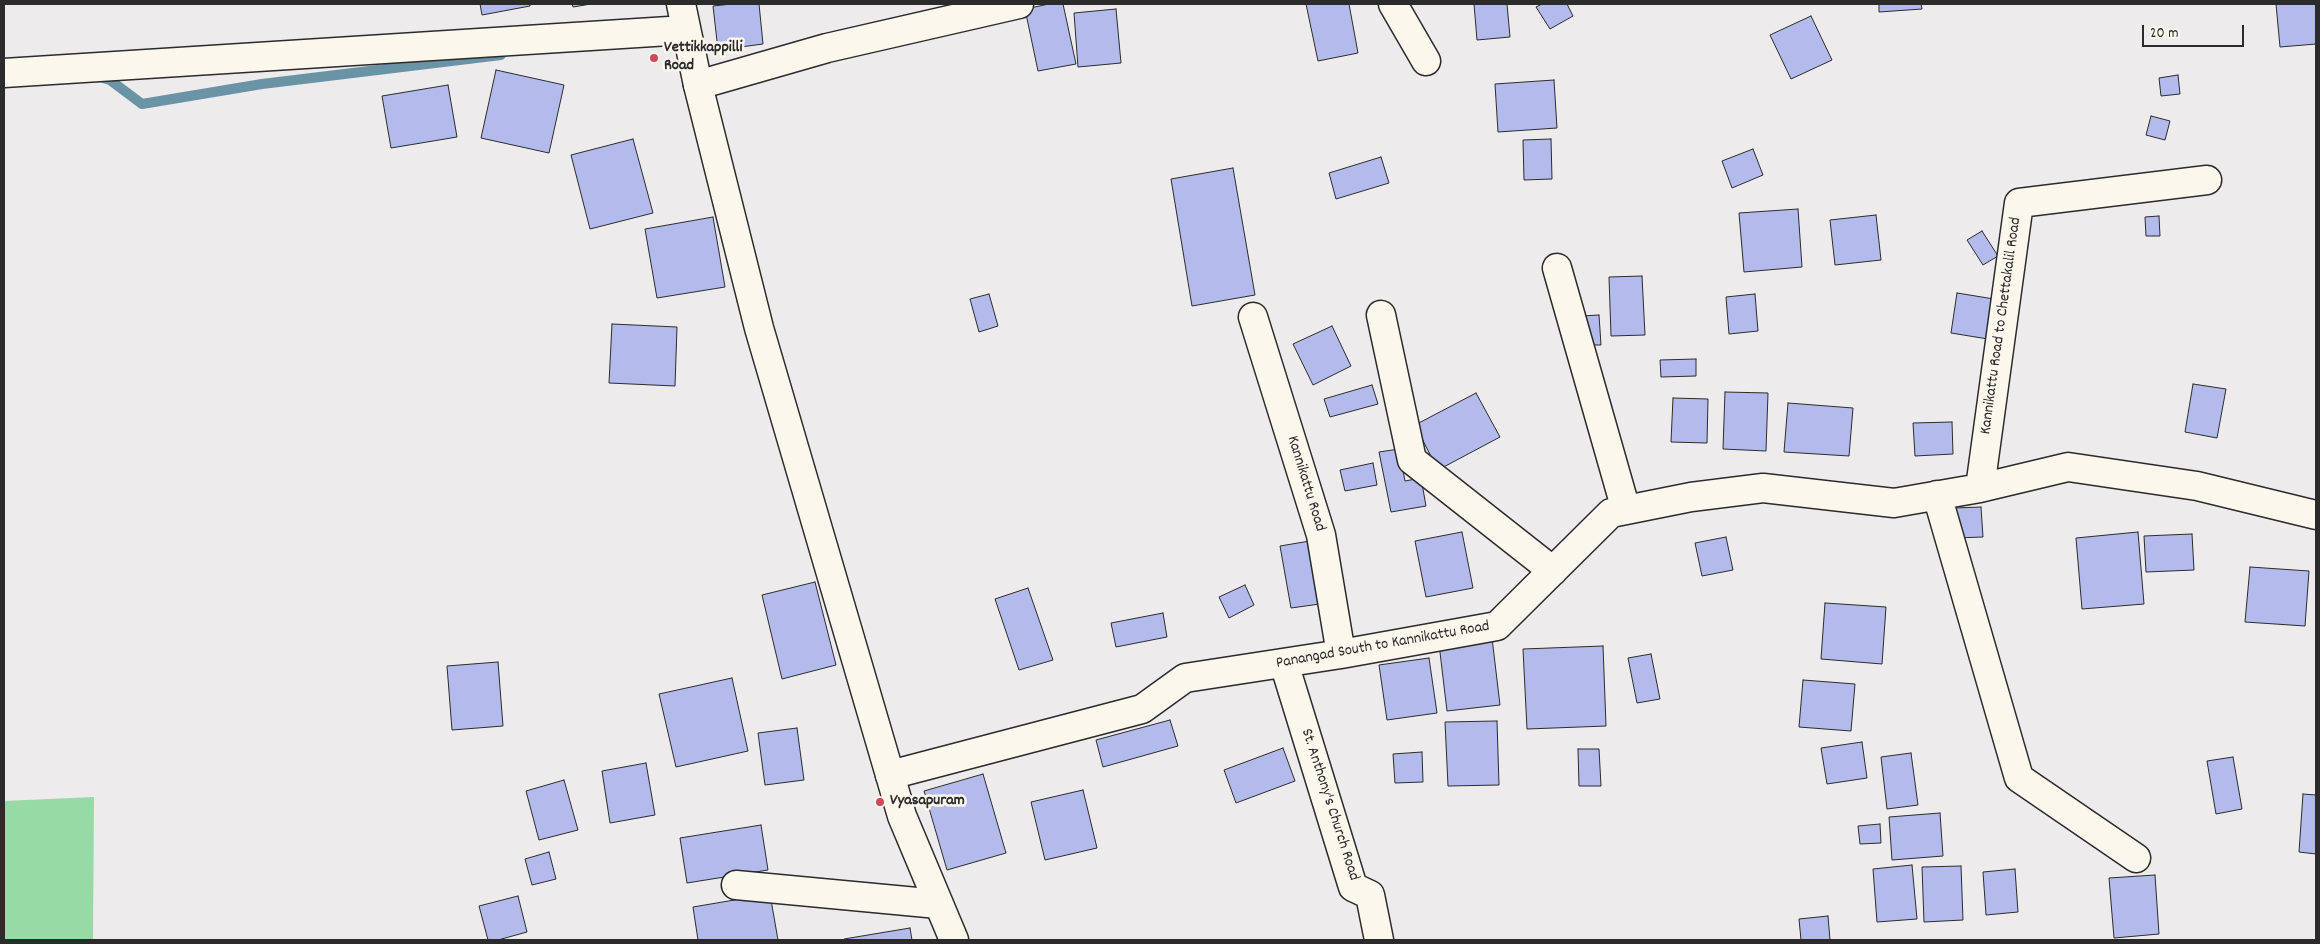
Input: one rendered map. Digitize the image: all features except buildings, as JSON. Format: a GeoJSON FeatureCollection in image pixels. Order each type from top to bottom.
{"type":"FeatureCollection","features":[{"type":"Feature","properties":{"kind":"street"},"geometry":{"type":"LineString","coordinates":[[681,4],[698,86],[759,328],[902,816],[954,940]]}},
{"type":"Feature","properties":{"kind":"street"},"geometry":{"type":"LineString","coordinates":[[698,86],[827,48],[1019,4]]}},
{"type":"Feature","properties":{"kind":"street"},"geometry":{"type":"LineString","coordinates":[[1394,4],[1426,61]]}},
{"type":"Feature","properties":{"kind":"street"},"geometry":{"type":"LineString","coordinates":[[4,74],[685,30]]}},
{"type":"Feature","properties":{"kind":"street","name":"Kannikattu Road to Chettakalil Road"},"geometry":{"type":"LineString","coordinates":[[1980,488],[2019,203],[2207,180]]}},
{"type":"Feature","properties":{"kind":"street"},"geometry":{"type":"LineString","coordinates":[[1556,268],[1626,510]]}},
{"type":"Feature","properties":{"kind":"street"},"geometry":{"type":"LineString","coordinates":[[1381,315],[1412,460],[1553,571]]}},
{"type":"Feature","properties":{"kind":"street","name":"Kannikattu Road"},"geometry":{"type":"LineString","coordinates":[[1253,317],[1321,535],[1340,654]]}},
{"type":"Feature","properties":{"kind":"street","name":"Panangad South to Kannikattu Road"},"geometry":{"type":"LineString","coordinates":[[890,775],[1142,709],[1185,678],[1340,654],[1497,626],[1611,513],[1691,497],[1763,488],[1894,503],[1980,488],[2068,467],[2197,486],[2316,514]]}},
{"type":"Feature","properties":{"kind":"street"},"geometry":{"type":"LineString","coordinates":[[1937,496],[2019,778],[2136,858]]}},
{"type":"Feature","properties":{"kind":"street","name":"St. Anthony's Church Road"},"geometry":{"type":"LineString","coordinates":[[1284,663],[1353,887],[1370,895],[1379,940]]}},
{"type":"Feature","properties":{"kind":"street"},"geometry":{"type":"LineString","coordinates":[[736,884],[938,904]]}},
{"type":"Feature","properties":{"kind":"green space"},"geometry":{"type":"Polygon","coordinates":[[[94,797],[93,940],[4,940],[4,801],[94,797]]]}},
{"type":"Feature","properties":{"kind":"waterway"},"geometry":{"type":"LineString","coordinates":[[97,76],[110,80],[142,104],[262,84],[501,55]]}},
{"type":"Feature","properties":{"kind":"place","name":"Vettikkappilli Road"},"geometry":{"type":"Point","coordinates":[654,58]}},
{"type":"Feature","properties":{"kind":"place","name":"Vyasapuram"},"geometry":{"type":"Point","coordinates":[880,802]}}]}
